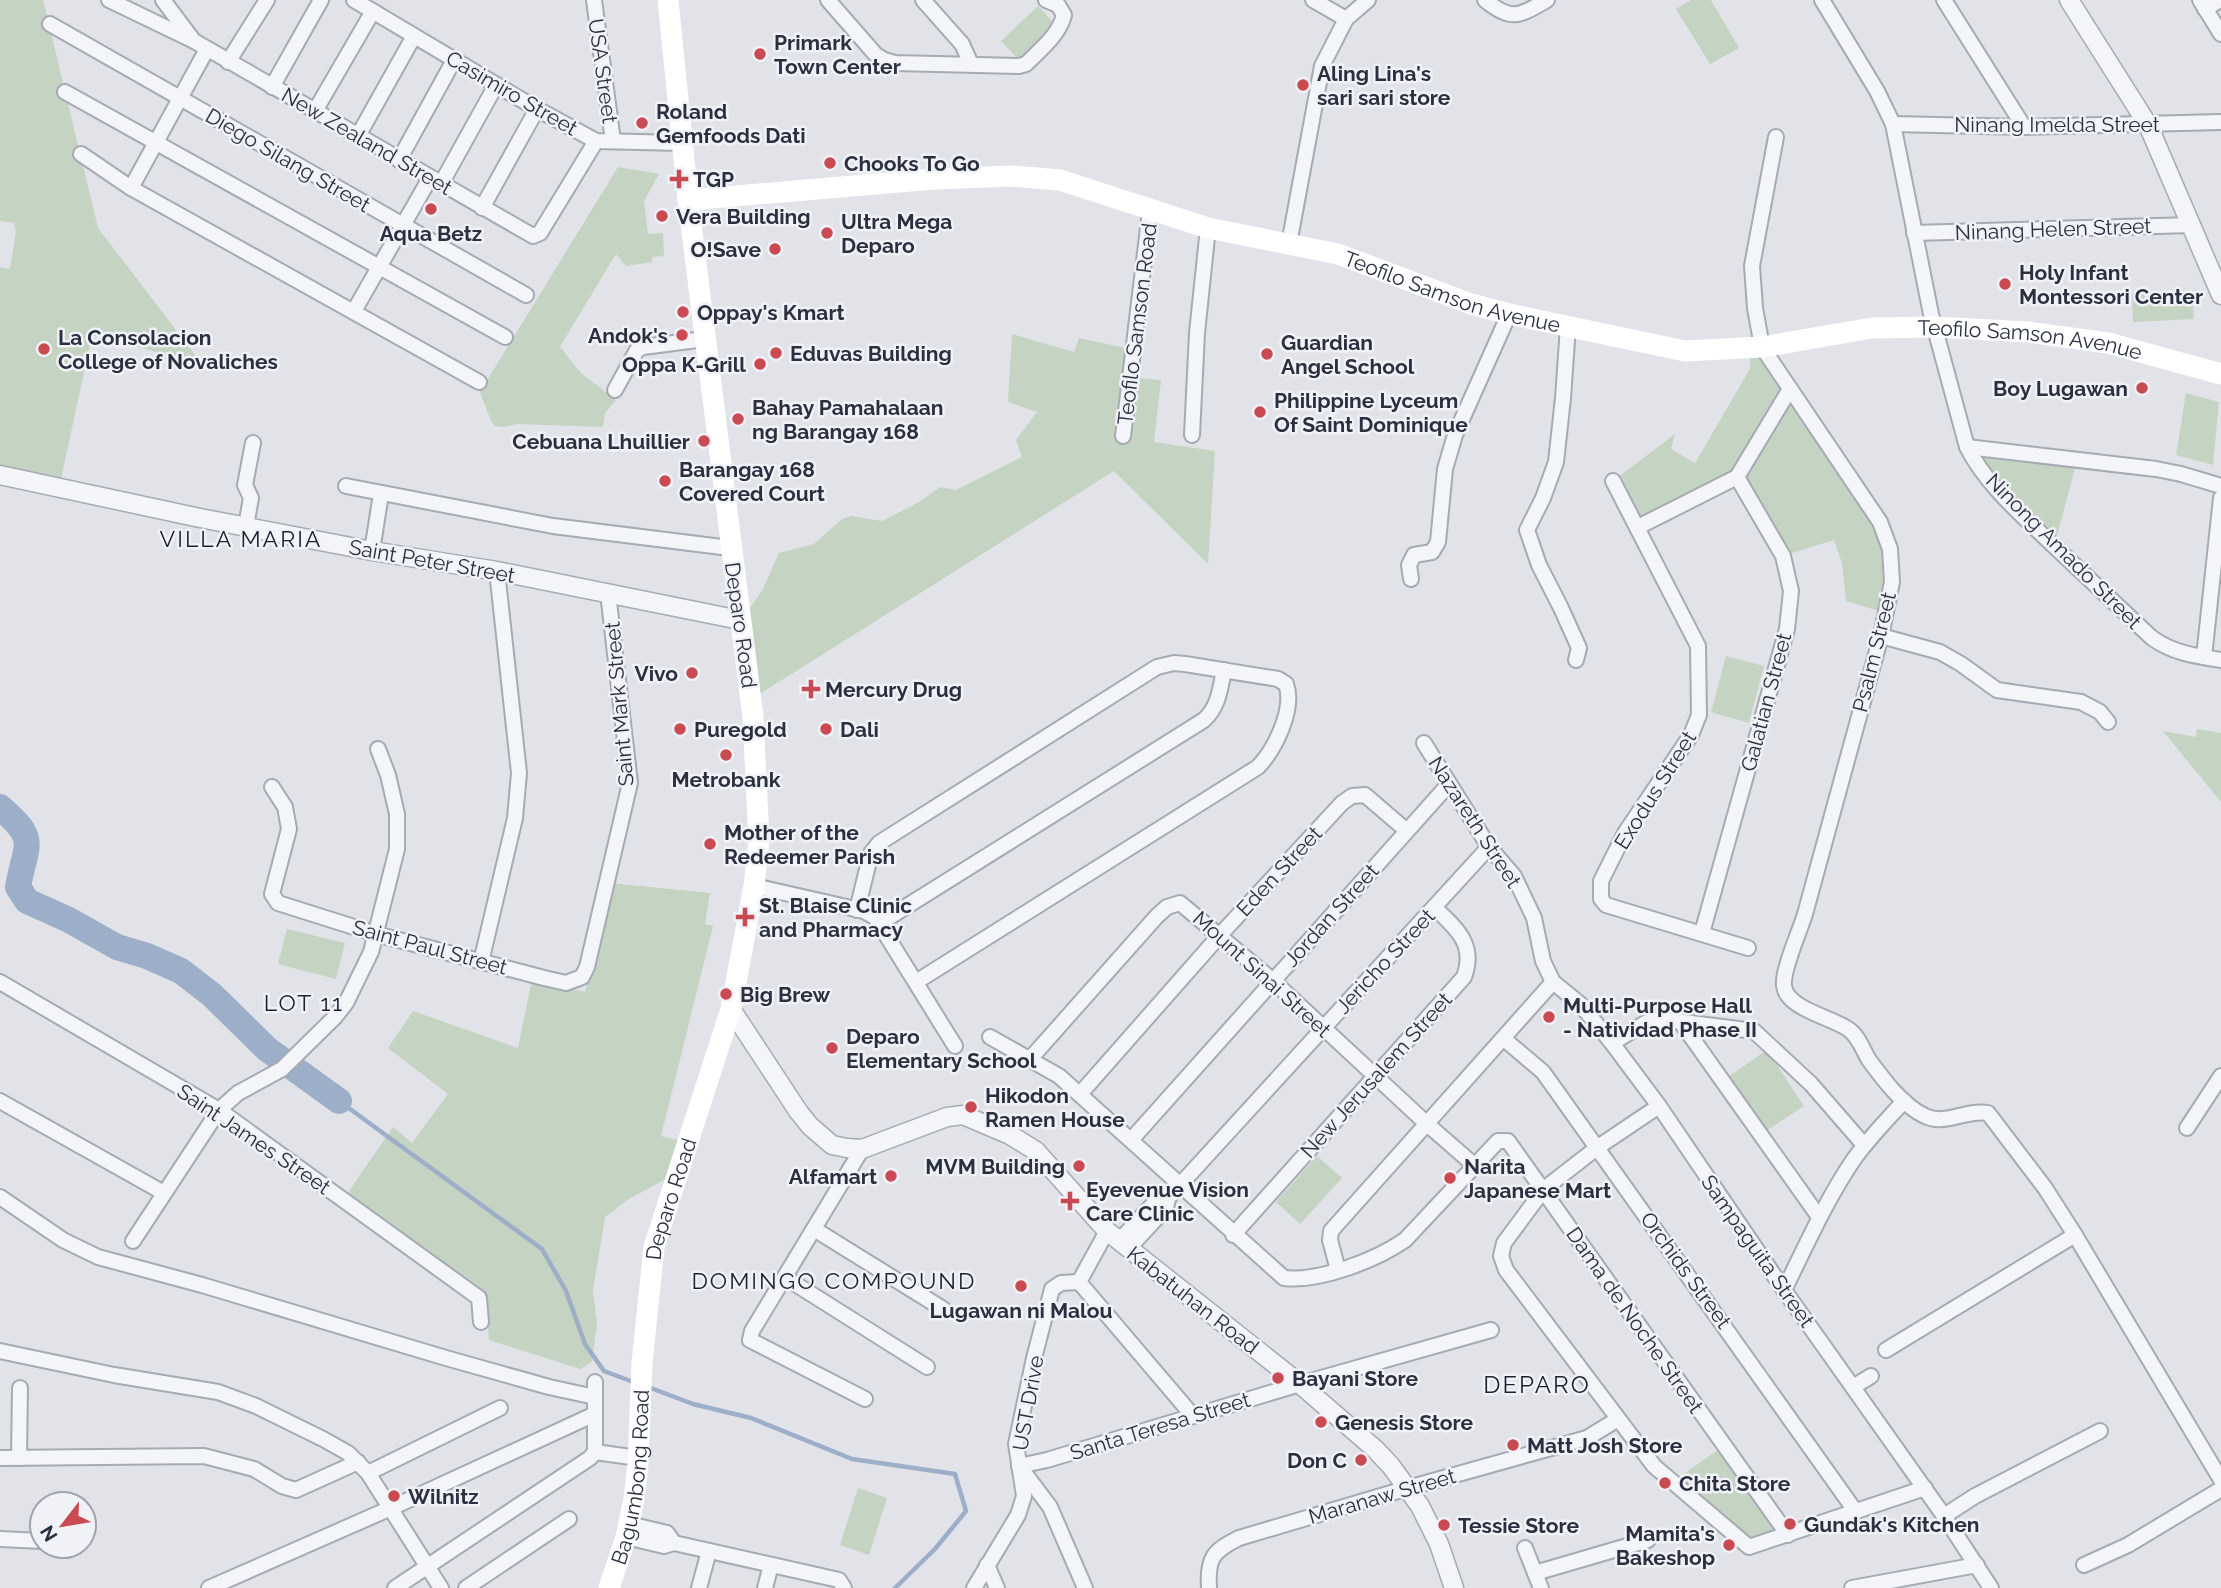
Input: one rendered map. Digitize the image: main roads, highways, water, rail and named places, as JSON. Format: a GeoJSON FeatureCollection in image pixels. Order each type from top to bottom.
{"type":"FeatureCollection","features":[{"type":"Feature","properties":{"kind":"main road","name":"Deparo Road"},"geometry":{"type":"LineString","coordinates":[[642,1363],[654,1247],[731,1009],[754,886],[759,840],[753,717],[688,200],[668,0]]}},
{"type":"Feature","properties":{"kind":"main road","name":"Teofilo Samson Avenue"},"geometry":{"type":"LineString","coordinates":[[688,200],[933,179],[1011,176],[1060,180],[1208,229],[1338,254],[1437,292],[1509,314],[1685,351],[1762,347],[1872,328],[1934,327],[2028,332],[2108,344],[2221,374]]}},
{"type":"Feature","properties":{"kind":"main road","name":"Bagumbong Road"},"geometry":{"type":"LineString","coordinates":[[609,1588],[627,1530],[638,1458],[642,1363]]}},
{"type":"Feature","properties":{"kind":"waterway"},"geometry":{"type":"LineString","coordinates":[[0,807],[25,835],[26,851],[18,887],[27,901],[69,920],[117,947],[147,956],[181,971],[212,995],[267,1049],[339,1101]]}},
{"type":"Feature","properties":{"kind":"waterway"},"geometry":{"type":"LineString","coordinates":[[339,1101],[542,1249],[566,1291],[585,1344],[604,1371],[636,1383]]}},
{"type":"Feature","properties":{"kind":"waterway"},"geometry":{"type":"LineString","coordinates":[[648,1387],[693,1404],[751,1418],[852,1459],[955,1474],[966,1511],[935,1549],[895,1588]]}},
{"type":"Feature","properties":{"kind":"place","name":"Primark Town Center"},"geometry":{"type":"Point","coordinates":[760,54]}},
{"type":"Feature","properties":{"kind":"place","name":"Aling Lina's sari sari store"},"geometry":{"type":"Point","coordinates":[1303,85]}},
{"type":"Feature","properties":{"kind":"place","name":"Roland Gemfoods Dati"},"geometry":{"type":"Point","coordinates":[642,123]}},
{"type":"Feature","properties":{"kind":"place","name":"Chooks To Go"},"geometry":{"type":"Point","coordinates":[830,163]}},
{"type":"Feature","properties":{"kind":"place","name":"TGP"},"geometry":{"type":"Point","coordinates":[679,179]}},
{"type":"Feature","properties":{"kind":"place","name":"Aqua Betz"},"geometry":{"type":"Point","coordinates":[431,209]}},
{"type":"Feature","properties":{"kind":"place","name":"Vera Building"},"geometry":{"type":"Point","coordinates":[662,216]}},
{"type":"Feature","properties":{"kind":"place","name":"Ultra Mega Deparo"},"geometry":{"type":"Point","coordinates":[827,233]}},
{"type":"Feature","properties":{"kind":"place","name":"O!Save"},"geometry":{"type":"Point","coordinates":[775,249]}},
{"type":"Feature","properties":{"kind":"place","name":"Holy Infant Montessori Center"},"geometry":{"type":"Point","coordinates":[2005,284]}},
{"type":"Feature","properties":{"kind":"place","name":"Oppay's Kmart"},"geometry":{"type":"Point","coordinates":[683,312]}},
{"type":"Feature","properties":{"kind":"place","name":"Andok's"},"geometry":{"type":"Point","coordinates":[682,335]}},
{"type":"Feature","properties":{"kind":"place","name":"La Consolacion College of Novaliches"},"geometry":{"type":"Point","coordinates":[44,349]}},
{"type":"Feature","properties":{"kind":"place","name":"Eduvas Building"},"geometry":{"type":"Point","coordinates":[776,353]}},
{"type":"Feature","properties":{"kind":"place","name":"Guardian Angel School"},"geometry":{"type":"Point","coordinates":[1267,354]}},
{"type":"Feature","properties":{"kind":"place","name":"Oppa K-Grill"},"geometry":{"type":"Point","coordinates":[760,364]}},
{"type":"Feature","properties":{"kind":"place","name":"Boy Lugawan"},"geometry":{"type":"Point","coordinates":[2142,388]}},
{"type":"Feature","properties":{"kind":"place","name":"Philippine Lyceum Of Saint Dominique"},"geometry":{"type":"Point","coordinates":[1260,412]}},
{"type":"Feature","properties":{"kind":"place","name":"Bahay Pamahalaan ng Barangay 168"},"geometry":{"type":"Point","coordinates":[738,419]}},
{"type":"Feature","properties":{"kind":"place","name":"Cebuana Lhuillier"},"geometry":{"type":"Point","coordinates":[704,441]}},
{"type":"Feature","properties":{"kind":"place","name":"Barangay 168 Covered Court"},"geometry":{"type":"Point","coordinates":[665,481]}},
{"type":"Feature","properties":{"kind":"place","name":"Vivo"},"geometry":{"type":"Point","coordinates":[692,673]}},
{"type":"Feature","properties":{"kind":"place","name":"Mercury Drug"},"geometry":{"type":"Point","coordinates":[811,689]}},
{"type":"Feature","properties":{"kind":"place","name":"Puregold"},"geometry":{"type":"Point","coordinates":[680,729]}},
{"type":"Feature","properties":{"kind":"place","name":"Dali"},"geometry":{"type":"Point","coordinates":[826,729]}},
{"type":"Feature","properties":{"kind":"place","name":"Metrobank"},"geometry":{"type":"Point","coordinates":[726,755]}},
{"type":"Feature","properties":{"kind":"place","name":"Mother of the Redeemer Parish"},"geometry":{"type":"Point","coordinates":[710,844]}},
{"type":"Feature","properties":{"kind":"place","name":"St. Blaise Clinic and Pharmacy"},"geometry":{"type":"Point","coordinates":[745,917]}},
{"type":"Feature","properties":{"kind":"place","name":"Big Brew"},"geometry":{"type":"Point","coordinates":[726,994]}},
{"type":"Feature","properties":{"kind":"place","name":"Multi-Purpose Hall - Natividad Phase II"},"geometry":{"type":"Point","coordinates":[1549,1017]}},
{"type":"Feature","properties":{"kind":"place","name":"Deparo Elementary School"},"geometry":{"type":"Point","coordinates":[832,1048]}},
{"type":"Feature","properties":{"kind":"place","name":"Hikodon Ramen House"},"geometry":{"type":"Point","coordinates":[971,1107]}},
{"type":"Feature","properties":{"kind":"place","name":"MVM Building"},"geometry":{"type":"Point","coordinates":[1079,1166]}},
{"type":"Feature","properties":{"kind":"place","name":"Alfamart"},"geometry":{"type":"Point","coordinates":[891,1176]}},
{"type":"Feature","properties":{"kind":"place","name":"Narita Japanese Mart"},"geometry":{"type":"Point","coordinates":[1450,1178]}},
{"type":"Feature","properties":{"kind":"place","name":"Eyevenue Vision Care Clinic"},"geometry":{"type":"Point","coordinates":[1070,1201]}},
{"type":"Feature","properties":{"kind":"place","name":"Lugawan ni Malou"},"geometry":{"type":"Point","coordinates":[1021,1286]}},
{"type":"Feature","properties":{"kind":"place","name":"Bayani Store"},"geometry":{"type":"Point","coordinates":[1278,1378]}},
{"type":"Feature","properties":{"kind":"place","name":"Genesis Store"},"geometry":{"type":"Point","coordinates":[1321,1422]}},
{"type":"Feature","properties":{"kind":"place","name":"Matt Josh Store"},"geometry":{"type":"Point","coordinates":[1513,1445]}},
{"type":"Feature","properties":{"kind":"place","name":"Don C"},"geometry":{"type":"Point","coordinates":[1361,1460]}},
{"type":"Feature","properties":{"kind":"place","name":"Chita Store"},"geometry":{"type":"Point","coordinates":[1665,1483]}},
{"type":"Feature","properties":{"kind":"place","name":"Wilnitz"},"geometry":{"type":"Point","coordinates":[394,1496]}},
{"type":"Feature","properties":{"kind":"place","name":"Gundak's Kitchen"},"geometry":{"type":"Point","coordinates":[1790,1524]}},
{"type":"Feature","properties":{"kind":"place","name":"Tessie Store"},"geometry":{"type":"Point","coordinates":[1444,1525]}},
{"type":"Feature","properties":{"kind":"place","name":"Mamita's Bakeshop"},"geometry":{"type":"Point","coordinates":[1729,1545]}},
{"type":"Feature","properties":{"kind":"district","name":"VILLA MARIA"},"geometry":{"type":"Point","coordinates":[241,538]}},
{"type":"Feature","properties":{"kind":"district","name":"LOT 11"},"geometry":{"type":"Point","coordinates":[304,1002]}},
{"type":"Feature","properties":{"kind":"district","name":"DOMINGO COMPOUND"},"geometry":{"type":"Point","coordinates":[834,1280]}},
{"type":"Feature","properties":{"kind":"district","name":"DEPARO"},"geometry":{"type":"Point","coordinates":[1537,1384]}}]}
